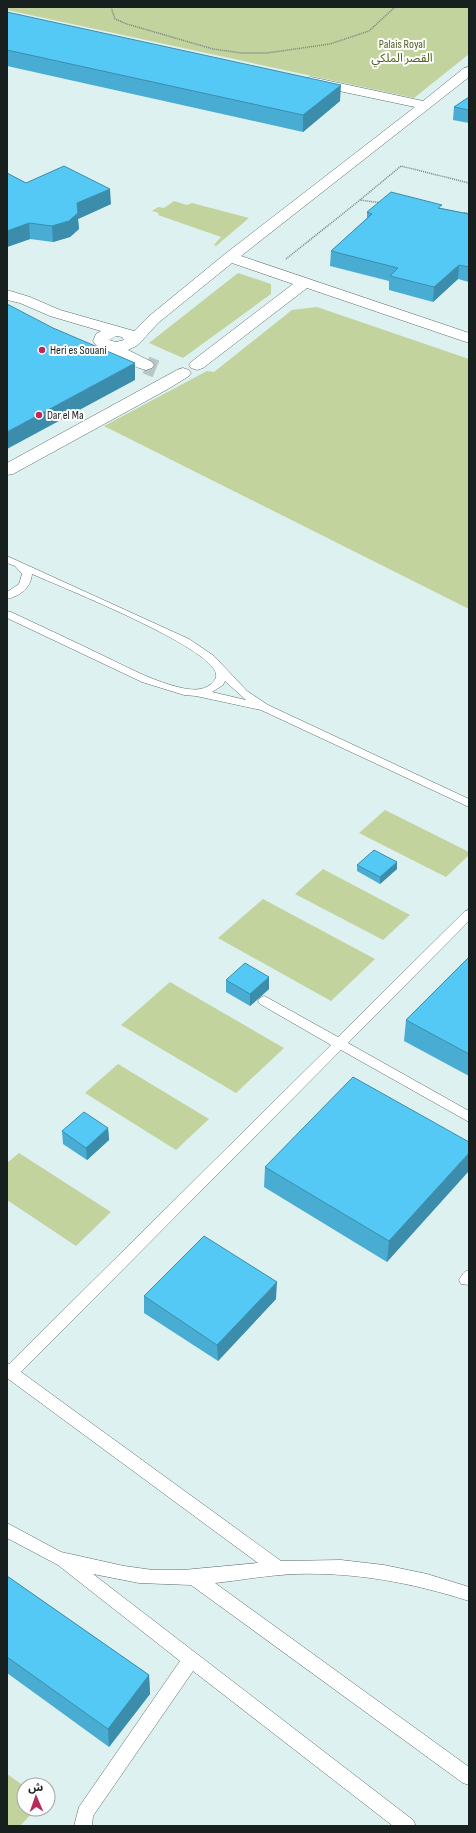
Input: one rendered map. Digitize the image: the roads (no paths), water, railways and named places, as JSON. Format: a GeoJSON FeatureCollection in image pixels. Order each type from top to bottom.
{"type":"FeatureCollection","features":[{"type":"Feature","properties":{"kind":"street"},"geometry":{"type":"LineString","coordinates":[[7,295],[25,300],[55,313],[123,335],[153,320],[230,257],[469,71]]}},
{"type":"Feature","properties":{"kind":"street"},"geometry":{"type":"LineString","coordinates":[[302,78],[425,105]]}},
{"type":"Feature","properties":{"kind":"street"},"geometry":{"type":"LineString","coordinates":[[230,257],[469,338]]}},
{"type":"Feature","properties":{"kind":"street"},"geometry":{"type":"LineString","coordinates":[[197,365],[306,282]]}},
{"type":"Feature","properties":{"kind":"street"},"geometry":{"type":"LineString","coordinates":[[55,313],[104,343],[151,367],[165,376],[166,379],[162,386]]}},
{"type":"Feature","properties":{"kind":"street"},"geometry":{"type":"LineString","coordinates":[[104,343],[121,347],[123,335]]}},
{"type":"Feature","properties":{"kind":"street"},"geometry":{"type":"LineString","coordinates":[[7,470],[162,386],[183,373]]}},
{"type":"Feature","properties":{"kind":"lane"},"geometry":{"type":"LineString","coordinates":[[7,596],[22,588],[27,581],[27,574],[23,568],[10,561]]}},
{"type":"Feature","properties":{"kind":"lane"},"geometry":{"type":"LineString","coordinates":[[10,561],[173,634],[202,652],[243,693],[264,706],[469,803]]}},
{"type":"Feature","properties":{"kind":"lane"},"geometry":{"type":"LineString","coordinates":[[7,614],[146,680],[186,691],[264,706]]}},
{"type":"Feature","properties":{"kind":"lane"},"geometry":{"type":"LineString","coordinates":[[186,691],[204,691],[217,684],[221,680],[222,674],[220,669]]}},
{"type":"Feature","properties":{"kind":"lane"},"geometry":{"type":"LineString","coordinates":[[278,1568],[9,1371],[469,914]]}},
{"type":"Feature","properties":{"kind":"lane"},"geometry":{"type":"LineString","coordinates":[[264,1001],[469,1117]]}},
{"type":"Feature","properties":{"kind":"lane"},"geometry":{"type":"LineString","coordinates":[[7,1530],[58,1558],[407,1826]]}},
{"type":"Feature","properties":{"kind":"lane"},"geometry":{"type":"LineString","coordinates":[[58,1558],[98,1569],[130,1574],[195,1578],[278,1568],[335,1567],[373,1570],[410,1577],[469,1594]]}},
{"type":"Feature","properties":{"kind":"lane"},"geometry":{"type":"LineString","coordinates":[[195,1578],[469,1777]]}},
{"type":"Feature","properties":{"kind":"lane"},"geometry":{"type":"LineString","coordinates":[[83,1826],[85,1813],[191,1660]]}},
{"type":"Feature","properties":{"kind":"tunnel"},"geometry":{"type":"LineString","coordinates":[[146,365],[156,369]]}},
{"type":"Feature","properties":{"kind":"place","name":"Heri es Souani"},"geometry":{"type":"Point","coordinates":[42,350]}},
{"type":"Feature","properties":{"kind":"place","name":"Dar el Ma"},"geometry":{"type":"Point","coordinates":[39,415]}},
{"type":"Feature","properties":{"kind":"park label","name":"Palais Royal القصر الملكي"},"geometry":{"type":"Point","coordinates":[402,51]}}]}
